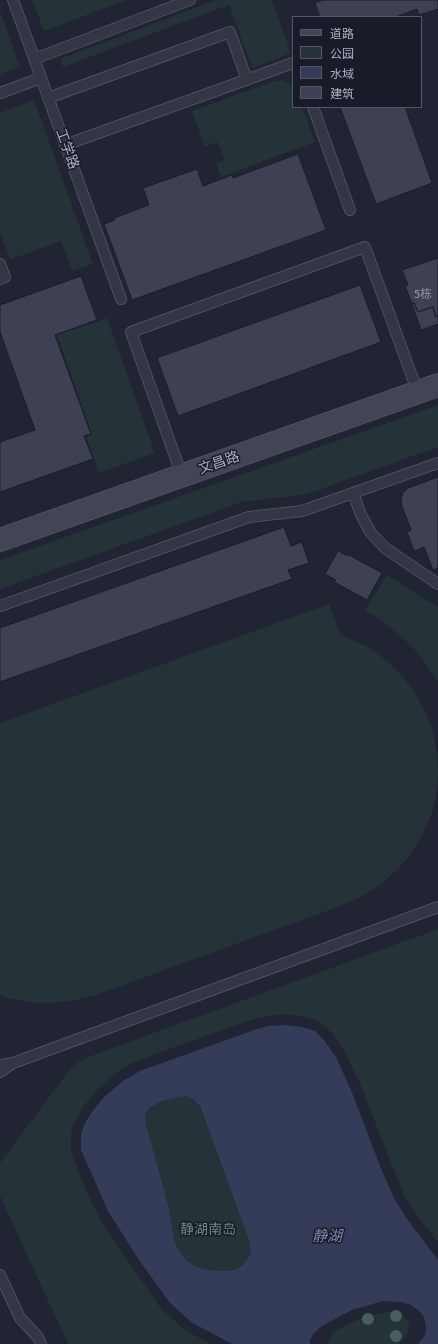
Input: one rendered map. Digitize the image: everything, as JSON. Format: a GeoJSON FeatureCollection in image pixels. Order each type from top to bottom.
{"type":"FeatureCollection","features":[{"type":"Feature","properties":{"kind":"street","name":"文昌路"},"geometry":{"type":"LineString","coordinates":[[0,540],[438,385]]}},
{"type":"Feature","properties":{"kind":"lane","name":"工学路"},"geometry":{"type":"LineString","coordinates":[[13,0],[121,299]]}},
{"type":"Feature","properties":{"kind":"lane"},"geometry":{"type":"LineString","coordinates":[[34,59],[190,0]]}},
{"type":"Feature","properties":{"kind":"lane"},"geometry":{"type":"LineString","coordinates":[[48,98],[230,32],[247,80]]}},
{"type":"Feature","properties":{"kind":"lane"},"geometry":{"type":"LineString","coordinates":[[65,145],[292,63]]}},
{"type":"Feature","properties":{"kind":"lane"},"geometry":{"type":"LineString","coordinates":[[0,93],[41,78]]}},
{"type":"Feature","properties":{"kind":"lane"},"geometry":{"type":"LineString","coordinates":[[313,108],[350,210]]}},
{"type":"Feature","properties":{"kind":"lane"},"geometry":{"type":"LineString","coordinates":[[182,476],[130,332],[365,247],[418,393]]}},
{"type":"Feature","properties":{"kind":"lane"},"geometry":{"type":"LineString","coordinates":[[0,264],[5,278],[0,279]]}},
{"type":"Feature","properties":{"kind":"lane"},"geometry":{"type":"LineString","coordinates":[[0,606],[249,517],[302,512],[438,463]]}},
{"type":"Feature","properties":{"kind":"lane"},"geometry":{"type":"LineString","coordinates":[[353,493],[361,515],[371,533],[384,548],[438,584]]}},
{"type":"Feature","properties":{"kind":"lane"},"geometry":{"type":"LineString","coordinates":[[0,1065],[13,1063],[438,907]]}},
{"type":"Feature","properties":{"kind":"lane"},"geometry":{"type":"LineString","coordinates":[[0,1072],[13,1063]]}},
{"type":"Feature","properties":{"kind":"lane"},"geometry":{"type":"LineString","coordinates":[[0,1275],[20,1318],[38,1337],[41,1344]]}},
{"type":"Feature","properties":{"kind":"green space"},"geometry":{"type":"Polygon","coordinates":[[[32,0],[126,0],[44,31],[32,0]]]}},
{"type":"Feature","properties":{"kind":"green space"},"geometry":{"type":"Polygon","coordinates":[[[216,0],[272,0],[291,53],[252,68],[229,5],[63,67],[60,59],[216,0]]]}},
{"type":"Feature","properties":{"kind":"green space"},"geometry":{"type":"Polygon","coordinates":[[[0,11],[20,67],[0,74],[0,11]]]}},
{"type":"Feature","properties":{"kind":"green space"},"geometry":{"type":"Polygon","coordinates":[[[274,81],[286,81],[292,85],[292,108],[302,108],[315,142],[221,177],[216,163],[224,160],[218,142],[205,147],[192,111],[274,81]]]}},
{"type":"Feature","properties":{"kind":"green space"},"geometry":{"type":"Polygon","coordinates":[[[34,100],[93,264],[72,271],[61,241],[10,260],[0,232],[0,113],[34,100]]]}},
{"type":"Feature","properties":{"kind":"green space"},"geometry":{"type":"Polygon","coordinates":[[[107,318],[155,453],[99,473],[86,437],[92,434],[57,335],[107,318]]]}},
{"type":"Feature","properties":{"kind":"green space"},"geometry":{"type":"Polygon","coordinates":[[[438,405],[438,447],[307,494],[242,502],[0,589],[0,560],[438,405]]]}},
{"type":"Feature","properties":{"kind":"green space"},"geometry":{"type":"Polygon","coordinates":[[[387,575],[438,607],[438,682],[417,652],[401,636],[365,610],[387,575]]]}},
{"type":"Feature","properties":{"kind":"green space"},"geometry":{"type":"Polygon","coordinates":[[[329,604],[341,635],[370,648],[387,661],[402,676],[415,693],[425,711],[433,731],[437,753],[438,774],[436,795],[431,816],[422,836],[411,854],[397,870],[381,884],[363,896],[343,905],[96,995],[54,1003],[33,1003],[0,995],[0,723],[329,604]]]}},
{"type":"Feature","properties":{"kind":"green space"},"geometry":{"type":"Polygon","coordinates":[[[438,929],[438,1242],[415,1213],[404,1195],[361,1086],[345,1052],[332,1033],[320,1022],[304,1017],[285,1014],[251,1020],[136,1061],[117,1072],[97,1090],[83,1107],[71,1133],[71,1152],[99,1217],[162,1310],[185,1330],[211,1344],[68,1344],[0,1196],[0,1163],[70,1069],[88,1057],[438,929]]]}},
{"type":"Feature","properties":{"kind":"green space","name":"静湖南岛"},"geometry":{"type":"Polygon","coordinates":[[[187,1096],[200,1106],[249,1240],[251,1252],[247,1260],[242,1266],[234,1270],[210,1270],[196,1267],[186,1260],[178,1250],[174,1240],[168,1204],[146,1125],[145,1116],[149,1108],[160,1102],[187,1096]]]}},
{"type":"Feature","properties":{"kind":"green space"},"geometry":{"type":"Polygon","coordinates":[[[391,1312],[401,1315],[409,1324],[409,1330],[406,1337],[398,1344],[328,1344],[333,1332],[357,1320],[380,1313],[391,1312]]]}},
{"type":"Feature","properties":{"kind":"water","name":"静湖"},"geometry":{"type":"Polygon","coordinates":[[[285,1025],[302,1027],[315,1031],[324,1040],[336,1057],[351,1090],[382,1171],[395,1200],[407,1219],[438,1260],[438,1344],[418,1344],[425,1335],[426,1328],[424,1317],[418,1310],[411,1305],[401,1302],[383,1301],[352,1310],[322,1326],[314,1333],[310,1340],[310,1344],[232,1344],[191,1322],[170,1303],[139,1260],[108,1211],[81,1150],[81,1135],[84,1125],[91,1113],[104,1097],[123,1081],[140,1071],[268,1026],[285,1025]],[[187,1096],[160,1102],[149,1108],[145,1116],[146,1125],[168,1204],[174,1240],[178,1250],[186,1260],[196,1267],[210,1270],[234,1270],[242,1266],[251,1252],[249,1240],[200,1106],[187,1096]]]}},
{"type":"Feature","properties":{"kind":"building"},"geometry":{"type":"Polygon","coordinates":[[[322,0],[438,0],[438,9],[419,15],[417,9],[399,16],[320,16],[315,3],[322,0]]]}},
{"type":"Feature","properties":{"kind":"building"},"geometry":{"type":"Polygon","coordinates":[[[340,108],[405,108],[432,183],[376,204],[340,108]]]}},
{"type":"Feature","properties":{"kind":"building"},"geometry":{"type":"Polygon","coordinates":[[[298,154],[326,230],[132,300],[104,224],[115,220],[114,218],[149,205],[143,188],[197,169],[203,186],[232,175],[233,178],[298,154]]]}},
{"type":"Feature","properties":{"kind":"building"},"geometry":{"type":"Polygon","coordinates":[[[438,258],[438,316],[436,317],[433,307],[418,312],[414,303],[412,304],[405,286],[408,285],[402,270],[438,258]]]}},
{"type":"Feature","properties":{"kind":"building"},"geometry":{"type":"Polygon","coordinates":[[[81,276],[97,320],[55,335],[91,434],[84,436],[93,459],[0,492],[0,442],[35,430],[0,332],[0,305],[81,276]]]}},
{"type":"Feature","properties":{"kind":"building"},"geometry":{"type":"Polygon","coordinates":[[[360,285],[381,342],[178,416],[157,358],[360,285]]]}},
{"type":"Feature","properties":{"kind":"building"},"geometry":{"type":"Polygon","coordinates":[[[414,303],[418,312],[433,307],[436,317],[438,316],[438,324],[421,330],[412,304],[414,303]]]}},
{"type":"Feature","properties":{"kind":"building"},"geometry":{"type":"Polygon","coordinates":[[[438,477],[438,568],[433,570],[424,547],[414,551],[407,532],[411,530],[401,499],[403,493],[408,488],[438,477]]]}},
{"type":"Feature","properties":{"kind":"building"},"geometry":{"type":"Polygon","coordinates":[[[284,527],[291,546],[302,542],[309,563],[288,570],[292,579],[0,682],[0,628],[284,527]]]}},
{"type":"Feature","properties":{"kind":"building"},"geometry":{"type":"Polygon","coordinates":[[[338,551],[348,556],[349,555],[382,573],[367,600],[334,582],[336,580],[325,574],[338,551]]]}}]}
